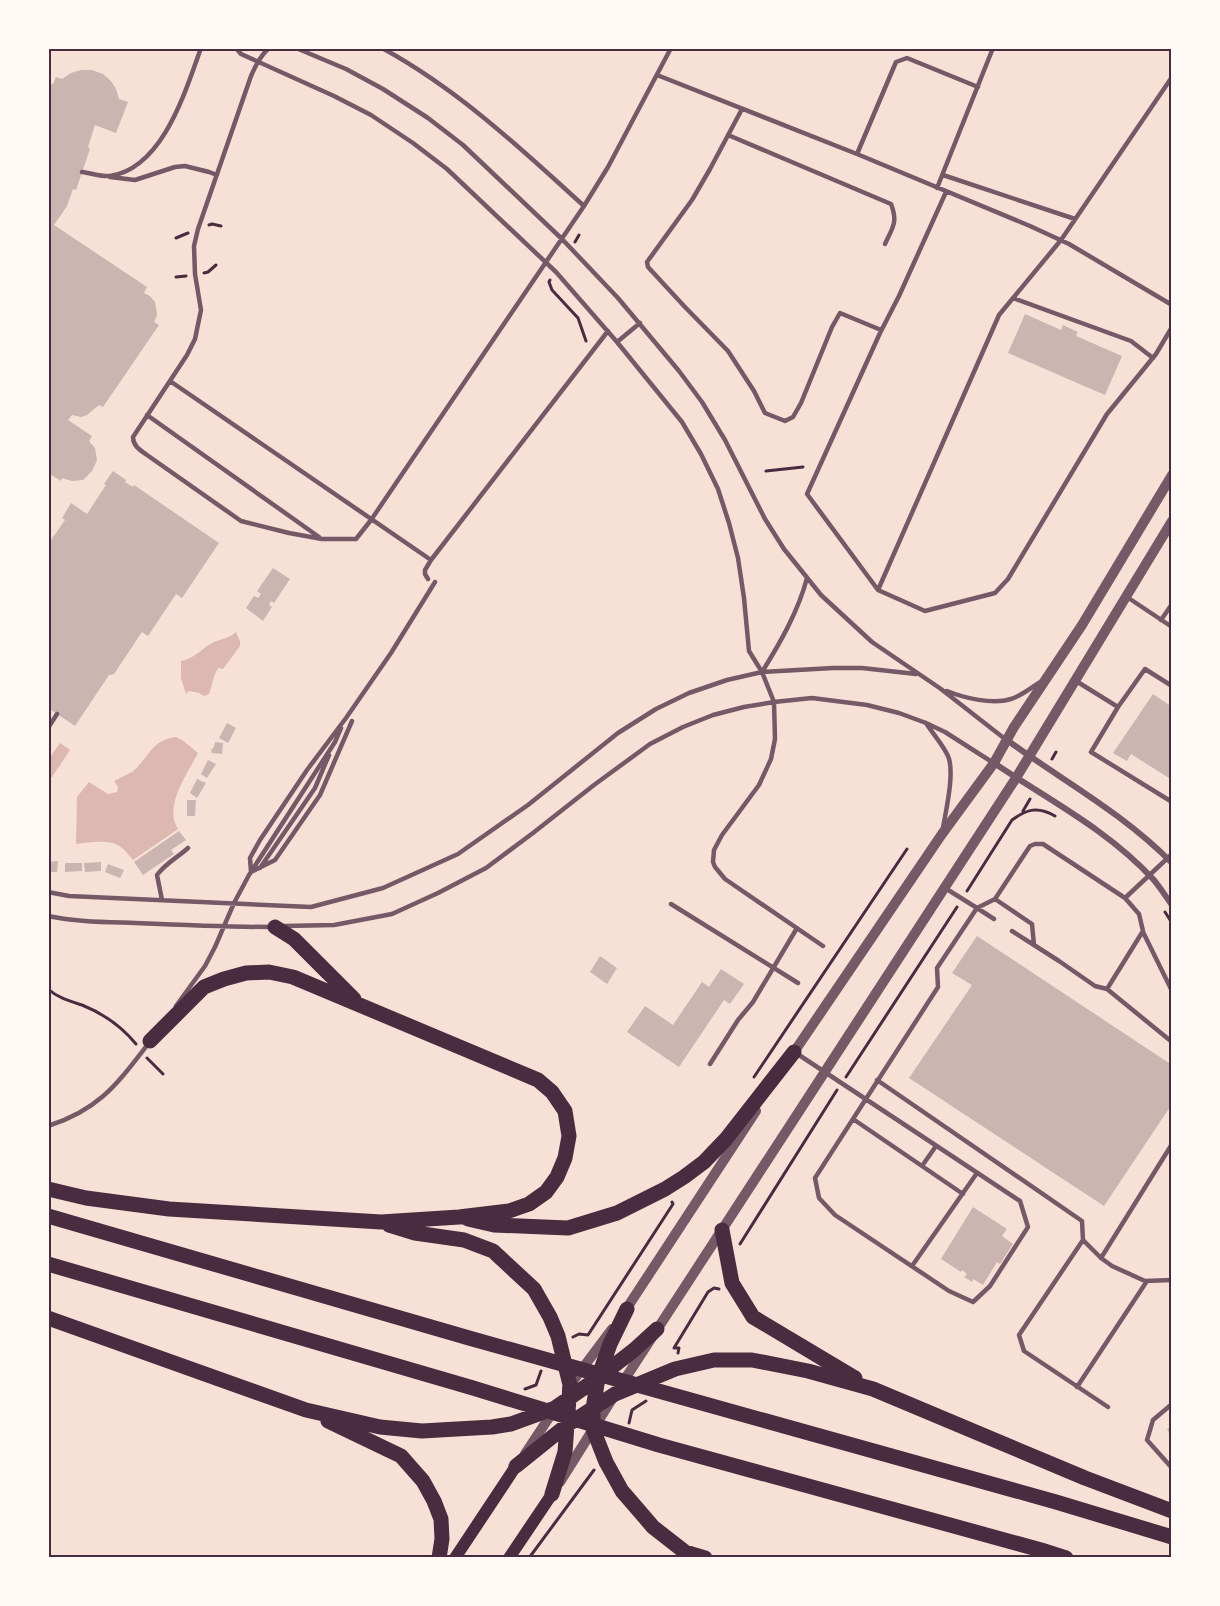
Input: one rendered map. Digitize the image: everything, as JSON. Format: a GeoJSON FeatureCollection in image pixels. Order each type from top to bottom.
{"type":"FeatureCollection","features":[{"type":"Feature","properties":{"kind":"highway"},"geometry":{"type":"LineString","coordinates":[[275,927],[294,939],[363,1007]]}},
{"type":"Feature","properties":{"kind":"highway"},"geometry":{"type":"LineString","coordinates":[[48,1189],[86,1198],[169,1209],[381,1222],[509,1211],[529,1204],[546,1192],[557,1177],[565,1158],[569,1136],[565,1111],[552,1092],[538,1080],[293,977],[269,972],[246,973],[204,987],[146,1046]]}},
{"type":"Feature","properties":{"kind":"highway"},"geometry":{"type":"LineString","coordinates":[[459,1217],[494,1225],[568,1228],[617,1213],[684,1177],[704,1162],[726,1139],[794,1052]]}},
{"type":"Feature","properties":{"kind":"highway"},"geometry":{"type":"LineString","coordinates":[[48,1216],[1172,1537]]}},
{"type":"Feature","properties":{"kind":"highway"},"geometry":{"type":"LineString","coordinates":[[381,1222],[415,1233],[464,1240],[493,1251],[534,1289],[560,1340],[570,1392],[567,1425],[571,1454],[552,1494]]}},
{"type":"Feature","properties":{"kind":"highway"},"geometry":{"type":"LineString","coordinates":[[722,1230],[732,1283],[753,1317],[873,1389]]}},
{"type":"Feature","properties":{"kind":"highway"},"geometry":{"type":"LineString","coordinates":[[48,1264],[473,1388],[659,1445],[1066,1558]]}},
{"type":"Feature","properties":{"kind":"highway"},"geometry":{"type":"LineString","coordinates":[[627,1309],[606,1344],[593,1409],[593,1429],[606,1462],[622,1491],[653,1527],[685,1552],[705,1558]]}},
{"type":"Feature","properties":{"kind":"highway"},"geometry":{"type":"LineString","coordinates":[[48,1318],[306,1410],[380,1427],[422,1431],[512,1424],[555,1408],[570,1392],[598,1378],[637,1352],[657,1329]]}},
{"type":"Feature","properties":{"kind":"highway"},"geometry":{"type":"LineString","coordinates":[[516,1466],[537,1444],[615,1394],[675,1369],[714,1360],[752,1360],[808,1371],[873,1389],[1085,1478],[1172,1511]]}},
{"type":"Feature","properties":{"kind":"highway"},"geometry":{"type":"LineString","coordinates":[[306,1410],[401,1456],[423,1481],[441,1519],[442,1539],[439,1558]]}},
{"type":"Feature","properties":{"kind":"main road"},"geometry":{"type":"LineString","coordinates":[[455,1558],[516,1466]]}},
{"type":"Feature","properties":{"kind":"main road"},"geometry":{"type":"LineString","coordinates":[[509,1558],[552,1494]]}},
{"type":"Feature","properties":{"kind":"street"},"geometry":{"type":"LineString","coordinates":[[627,1309],[794,1052],[942,834],[994,763],[1172,475]]}},
{"type":"Feature","properties":{"kind":"street"},"geometry":{"type":"LineString","coordinates":[[657,1329],[1017,778],[1126,596],[1170,528]]}},
{"type":"Feature","properties":{"kind":"street"},"geometry":{"type":"LineString","coordinates":[[1007,741],[1120,817],[1170,859]]}},
{"type":"Feature","properties":{"kind":"street"},"geometry":{"type":"LineString","coordinates":[[994,763],[1115,842],[1154,880],[1172,905]]}},
{"type":"Feature","properties":{"kind":"street"},"geometry":{"type":"LineString","coordinates":[[570,1392],[606,1344]]}},
{"type":"Feature","properties":{"kind":"street"},"geometry":{"type":"LineString","coordinates":[[571,1454],[593,1429],[637,1352]]}},
{"type":"Feature","properties":{"kind":"street"},"geometry":{"type":"LineString","coordinates":[[537,1444],[555,1408]]}},
{"type":"Feature","properties":{"kind":"lane"},"geometry":{"type":"LineString","coordinates":[[108,177],[129,171],[157,145],[174,116],[201,48]]}},
{"type":"Feature","properties":{"kind":"lane"},"geometry":{"type":"LineString","coordinates":[[236,48],[241,54],[371,115],[447,169],[546,262],[608,331],[682,422],[718,489],[738,558],[749,651],[762,672],[774,702],[775,739],[771,759],[759,785],[717,843],[713,856],[715,867],[725,879],[823,946]]}},
{"type":"Feature","properties":{"kind":"lane"},"geometry":{"type":"LineString","coordinates":[[269,48],[257,61],[198,229],[194,246],[195,274],[201,310],[195,339],[182,363],[133,437],[133,442],[136,447],[241,521],[322,539],[356,539],[371,520],[584,206],[608,167],[671,48]]}},
{"type":"Feature","properties":{"kind":"lane"},"geometry":{"type":"LineString","coordinates":[[296,48],[345,69],[383,89],[428,118],[463,145],[562,238],[640,323],[702,402],[725,440],[765,519],[784,549],[821,595],[873,642],[940,689],[1007,741]]}},
{"type":"Feature","properties":{"kind":"lane"},"geometry":{"type":"LineString","coordinates":[[382,48],[429,75],[480,113],[584,206]]}},
{"type":"Feature","properties":{"kind":"lane"},"geometry":{"type":"LineString","coordinates":[[937,188],[993,48]]}},
{"type":"Feature","properties":{"kind":"lane"},"geometry":{"type":"LineString","coordinates":[[857,154],[896,62],[907,58],[978,87]]}},
{"type":"Feature","properties":{"kind":"lane"},"geometry":{"type":"LineString","coordinates":[[657,75],[857,154],[1030,226],[1061,240],[1172,305]]}},
{"type":"Feature","properties":{"kind":"lane"},"geometry":{"type":"LineString","coordinates":[[878,590],[999,315],[1061,240],[1172,77]]}},
{"type":"Feature","properties":{"kind":"lane"},"geometry":{"type":"LineString","coordinates":[[742,109],[692,200],[647,262],[648,267],[728,351],[754,391],[765,413],[785,421],[793,417],[801,403],[840,313],[881,330]]}},
{"type":"Feature","properties":{"kind":"lane"},"geometry":{"type":"LineString","coordinates":[[728,135],[891,204],[895,214],[894,225],[885,244]]}},
{"type":"Feature","properties":{"kind":"lane"},"geometry":{"type":"LineString","coordinates":[[82,172],[135,180],[185,166],[217,175]]}},
{"type":"Feature","properties":{"kind":"lane"},"geometry":{"type":"LineString","coordinates":[[943,175],[1076,219]]}},
{"type":"Feature","properties":{"kind":"lane"},"geometry":{"type":"LineString","coordinates":[[946,192],[807,494],[878,590],[926,611],[995,592],[1008,579],[1107,414],[1153,358],[1172,327]]}},
{"type":"Feature","properties":{"kind":"lane"},"geometry":{"type":"LineString","coordinates":[[1013,298],[1131,341],[1153,358]]}},
{"type":"Feature","properties":{"kind":"lane"},"geometry":{"type":"LineString","coordinates":[[617,342],[640,323]]}},
{"type":"Feature","properties":{"kind":"lane"},"geometry":{"type":"LineString","coordinates":[[428,579],[425,574],[431,560],[608,331]]}},
{"type":"Feature","properties":{"kind":"lane"},"geometry":{"type":"LineString","coordinates":[[170,381],[431,560]]}},
{"type":"Feature","properties":{"kind":"lane"},"geometry":{"type":"LineString","coordinates":[[147,415],[322,539]]}},
{"type":"Feature","properties":{"kind":"lane"},"geometry":{"type":"LineString","coordinates":[[762,672],[802,597],[807,578]]}},
{"type":"Feature","properties":{"kind":"lane"},"geometry":{"type":"LineString","coordinates":[[48,1126],[71,1118],[114,1088],[205,966],[251,872],[435,582]]}},
{"type":"Feature","properties":{"kind":"lane"},"geometry":{"type":"LineString","coordinates":[[1126,596],[1172,627]]}},
{"type":"Feature","properties":{"kind":"lane"},"geometry":{"type":"LineString","coordinates":[[1161,620],[1172,604]]}},
{"type":"Feature","properties":{"kind":"lane"},"geometry":{"type":"LineString","coordinates":[[48,892],[69,896],[311,907],[383,888],[458,854],[528,805],[618,733],[656,709],[689,693],[727,680],[762,672],[862,668],[919,675]]}},
{"type":"Feature","properties":{"kind":"lane"},"geometry":{"type":"LineString","coordinates":[[1172,686],[1145,669],[1118,707],[1091,752],[1172,802]]}},
{"type":"Feature","properties":{"kind":"lane"},"geometry":{"type":"LineString","coordinates":[[940,689],[961,697],[999,701],[1012,699],[1047,677]]}},
{"type":"Feature","properties":{"kind":"lane"},"geometry":{"type":"LineString","coordinates":[[1076,681],[1118,707]]}},
{"type":"Feature","properties":{"kind":"lane"},"geometry":{"type":"LineString","coordinates":[[48,916],[223,927],[275,927],[334,925],[392,914],[486,868],[650,744],[713,715],[774,702],[812,698],[856,703],[899,713],[945,732],[994,763]]}},
{"type":"Feature","properties":{"kind":"lane"},"geometry":{"type":"LineString","coordinates":[[48,728],[57,714]]}},
{"type":"Feature","properties":{"kind":"lane"},"geometry":{"type":"LineString","coordinates":[[251,872],[275,860],[320,795],[349,719]]}},
{"type":"Feature","properties":{"kind":"lane"},"geometry":{"type":"LineString","coordinates":[[251,872],[250,858],[260,840],[307,770],[349,719]]}},
{"type":"Feature","properties":{"kind":"lane"},"geometry":{"type":"LineString","coordinates":[[926,723],[948,757],[950,769],[942,834]]}},
{"type":"Feature","properties":{"kind":"lane"},"geometry":{"type":"LineString","coordinates":[[260,868],[315,788],[335,742]]}},
{"type":"Feature","properties":{"kind":"lane"},"geometry":{"type":"LineString","coordinates":[[794,1052],[825,1072],[865,1099],[936,1146],[1020,1201],[1028,1227],[990,1286],[973,1302],[949,1291],[835,1215],[819,1198],[814,1178],[853,1119],[865,1099],[877,1080],[938,987],[937,968],[977,908],[995,899],[1030,846],[1043,844],[1125,898],[1139,914],[1143,931],[1172,991]]}},
{"type":"Feature","properties":{"kind":"lane"},"geometry":{"type":"LineString","coordinates":[[162,900],[157,875],[164,865],[188,848]]}},
{"type":"Feature","properties":{"kind":"lane"},"geometry":{"type":"LineString","coordinates":[[1125,898],[1170,859]]}},
{"type":"Feature","properties":{"kind":"lane"},"geometry":{"type":"LineString","coordinates":[[945,888],[994,919]]}},
{"type":"Feature","properties":{"kind":"lane"},"geometry":{"type":"LineString","coordinates":[[995,899],[1032,924],[1034,945]]}},
{"type":"Feature","properties":{"kind":"lane"},"geometry":{"type":"LineString","coordinates":[[671,904],[798,983]]}},
{"type":"Feature","properties":{"kind":"lane"},"geometry":{"type":"LineString","coordinates":[[710,1064],[738,1020],[753,1002],[797,928]]}},
{"type":"Feature","properties":{"kind":"lane"},"geometry":{"type":"LineString","coordinates":[[1012,931],[1095,986],[1107,989],[1172,1042]]}},
{"type":"Feature","properties":{"kind":"lane"},"geometry":{"type":"LineString","coordinates":[[1107,989],[1143,931]]}},
{"type":"Feature","properties":{"kind":"lane"},"geometry":{"type":"LineString","coordinates":[[877,1080],[1082,1221],[1083,1240],[1019,1335],[1024,1351],[1108,1407]]}},
{"type":"Feature","properties":{"kind":"lane"},"geometry":{"type":"LineString","coordinates":[[853,1119],[963,1194]]}},
{"type":"Feature","properties":{"kind":"lane"},"geometry":{"type":"LineString","coordinates":[[1101,1258],[1172,1144]]}},
{"type":"Feature","properties":{"kind":"lane"},"geometry":{"type":"LineString","coordinates":[[922,1166],[936,1146]]}},
{"type":"Feature","properties":{"kind":"lane"},"geometry":{"type":"LineString","coordinates":[[912,1266],[978,1173]]}},
{"type":"Feature","properties":{"kind":"lane"},"geometry":{"type":"LineString","coordinates":[[1083,1240],[1112,1266],[1147,1281],[1172,1280]]}},
{"type":"Feature","properties":{"kind":"lane"},"geometry":{"type":"LineString","coordinates":[[1077,1387],[1147,1281]]}},
{"type":"Feature","properties":{"kind":"lane"},"geometry":{"type":"LineString","coordinates":[[1172,1404],[1153,1420],[1147,1440],[1172,1468]]}},
{"type":"Feature","properties":{"kind":"path"},"geometry":{"type":"LineString","coordinates":[[766,471],[803,467]]}},
{"type":"Feature","properties":{"kind":"path"},"geometry":{"type":"LineString","coordinates":[[48,990],[100,1013],[131,1039],[146,1046],[163,1074]]}},
{"type":"Feature","properties":{"kind":"path"},"geometry":{"type":"LineString","coordinates":[[560,1340],[575,1336]]}},
{"type":"Feature","properties":{"kind":"path"},"geometry":{"type":"LineString","coordinates":[[517,1392],[536,1385],[542,1367]]}},
{"type":"Feature","properties":{"kind":"path"},"geometry":{"type":"LineString","coordinates":[[627,1431],[632,1410],[651,1398]]}},
{"type":"Feature","properties":{"kind":"path"},"geometry":{"type":"LineString","coordinates":[[529,1558],[594,1470],[606,1462]]}},
{"type":"Feature","properties":{"kind":"shaded area"},"geometry":{"type":"Polygon","coordinates":[[[236,632],[240,646],[223,669],[218,668],[209,694],[204,696],[189,691],[186,694],[181,678],[181,661],[236,632]]]}},
{"type":"Feature","properties":{"kind":"shaded area"},"geometry":{"type":"Polygon","coordinates":[[[176,737],[198,753],[175,800],[174,820],[178,829],[133,860],[122,848],[112,843],[76,844],[77,797],[89,782],[108,794],[117,792],[118,787],[114,781],[138,767],[155,746],[176,737]]]}},
{"type":"Feature","properties":{"kind":"shaded area"},"geometry":{"type":"Polygon","coordinates":[[[60,743],[70,750],[50,780],[48,760],[60,743]]]}},
{"type":"Feature","properties":{"kind":"building"},"geometry":{"type":"Polygon","coordinates":[[[81,70],[92,70],[103,74],[111,81],[119,99],[128,102],[116,133],[95,125],[88,147],[90,149],[76,190],[73,189],[67,206],[54,225],[147,287],[144,293],[155,302],[157,315],[154,322],[159,325],[103,407],[99,405],[81,417],[72,415],[68,420],[92,436],[89,441],[95,448],[97,460],[92,471],[83,480],[72,481],[62,478],[61,481],[48,473],[48,83],[53,84],[56,77],[62,79],[81,70]]]}},
{"type":"Feature","properties":{"kind":"building"},"geometry":{"type":"Polygon","coordinates":[[[1025,314],[1061,330],[1063,325],[1078,332],[1076,336],[1122,356],[1105,395],[1008,353],[1025,314]]]}},
{"type":"Feature","properties":{"kind":"building"},"geometry":{"type":"Polygon","coordinates":[[[113,471],[126,480],[125,482],[133,487],[134,485],[219,543],[182,598],[176,594],[148,636],[142,632],[114,674],[109,675],[75,726],[48,708],[48,544],[65,520],[62,518],[71,503],[87,514],[113,471]]]}},
{"type":"Feature","properties":{"kind":"building"},"geometry":{"type":"Polygon","coordinates":[[[273,568],[290,579],[274,603],[271,601],[269,605],[272,607],[263,621],[246,608],[254,596],[258,598],[261,594],[257,591],[273,568]]]}},
{"type":"Feature","properties":{"kind":"building"},"geometry":{"type":"Polygon","coordinates":[[[1153,694],[1172,707],[1172,780],[1131,754],[1127,761],[1113,753],[1153,694]]]}},
{"type":"Feature","properties":{"kind":"building"},"geometry":{"type":"Polygon","coordinates":[[[227,723],[236,728],[228,743],[219,738],[227,723]]]}},
{"type":"Feature","properties":{"kind":"building"},"geometry":{"type":"Polygon","coordinates":[[[215,742],[223,743],[222,754],[212,753],[215,742]]]}},
{"type":"Feature","properties":{"kind":"building"},"geometry":{"type":"Polygon","coordinates":[[[208,760],[216,764],[207,778],[201,774],[208,760]]]}},
{"type":"Feature","properties":{"kind":"building"},"geometry":{"type":"Polygon","coordinates":[[[197,779],[206,783],[197,798],[190,793],[197,779]]]}},
{"type":"Feature","properties":{"kind":"building"},"geometry":{"type":"Polygon","coordinates":[[[187,800],[196,800],[195,816],[187,816],[187,800]]]}},
{"type":"Feature","properties":{"kind":"building"},"geometry":{"type":"Polygon","coordinates":[[[179,831],[186,840],[171,850],[174,854],[143,875],[134,862],[179,831]]]}},
{"type":"Feature","properties":{"kind":"building"},"geometry":{"type":"Polygon","coordinates":[[[58,861],[57,872],[48,872],[48,862],[58,861]]]}},
{"type":"Feature","properties":{"kind":"building"},"geometry":{"type":"Polygon","coordinates":[[[101,862],[101,871],[85,872],[84,863],[101,862]]]}},
{"type":"Feature","properties":{"kind":"building"},"geometry":{"type":"Polygon","coordinates":[[[65,863],[82,863],[82,871],[65,872],[65,863]]]}},
{"type":"Feature","properties":{"kind":"building"},"geometry":{"type":"Polygon","coordinates":[[[108,864],[124,870],[120,878],[105,872],[108,864]]]}},
{"type":"Feature","properties":{"kind":"building"},"geometry":{"type":"Polygon","coordinates":[[[977,936],[1172,1065],[1172,1104],[1104,1206],[909,1078],[972,985],[952,973],[977,936]]]}},
{"type":"Feature","properties":{"kind":"building"},"geometry":{"type":"Polygon","coordinates":[[[600,956],[617,968],[607,984],[590,972],[600,956]]]}},
{"type":"Feature","properties":{"kind":"building"},"geometry":{"type":"Polygon","coordinates":[[[721,969],[744,984],[730,1004],[724,1000],[679,1067],[627,1032],[645,1006],[673,1025],[702,982],[709,987],[721,969]]]}},
{"type":"Feature","properties":{"kind":"building"},"geometry":{"type":"Polygon","coordinates":[[[973,1207],[1007,1229],[1002,1236],[1013,1244],[1000,1264],[997,1262],[983,1285],[973,1279],[972,1282],[964,1277],[967,1274],[962,1270],[961,1272],[941,1259],[973,1207]]]}},
{"type":"Feature","properties":{"kind":"building"},"geometry":{"type":"Polygon","coordinates":[[[1172,1427],[1172,1440],[1167,1429],[1172,1427]]]}}]}
